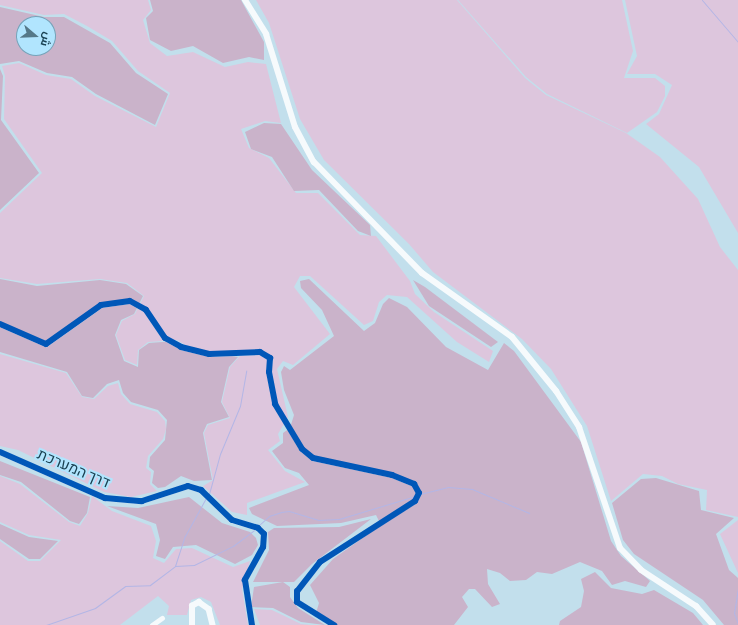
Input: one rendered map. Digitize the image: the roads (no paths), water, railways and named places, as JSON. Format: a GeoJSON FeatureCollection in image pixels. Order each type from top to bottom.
{"type":"FeatureCollection","features":[{"type":"Feature","properties":{"kind":"main road"},"geometry":{"type":"LineString","coordinates":[[245,0],[266,34],[295,127],[314,162],[422,273],[512,337],[525,352],[579,428],[620,548],[642,570],[696,606],[713,625]]}},
{"type":"Feature","properties":{"kind":"street"},"geometry":{"type":"LineString","coordinates":[[0,324],[46,344],[101,305],[130,301],[146,310],[165,338],[181,347],[209,354],[260,352],[270,358],[269,372],[275,404],[302,449],[313,458],[392,475],[414,484],[419,498],[320,562],[297,591],[297,602],[334,625]]}},
{"type":"Feature","properties":{"kind":"street","name":"דרך המערכת"},"geometry":{"type":"LineString","coordinates":[[0,452],[105,498],[142,501],[188,486],[201,490],[232,520],[258,528],[264,534],[263,548],[245,580],[252,625]]}},
{"type":"Feature","properties":{"kind":"street"},"geometry":{"type":"LineString","coordinates":[[192,625],[192,612],[195,604],[205,604],[213,625]]}},
{"type":"Feature","properties":{"kind":"street"},"geometry":{"type":"LineString","coordinates":[[152,625],[162,618]]}},
{"type":"Feature","properties":{"kind":"waterway"},"geometry":{"type":"LineString","coordinates":[[702,0],[738,42]]}},
{"type":"Feature","properties":{"kind":"waterway"},"geometry":{"type":"LineString","coordinates":[[209,494],[220,454],[240,406],[246,371]]}},
{"type":"Feature","properties":{"kind":"waterway"},"geometry":{"type":"LineString","coordinates":[[420,494],[448,487],[472,489],[529,513]]}},
{"type":"Feature","properties":{"kind":"waterway"},"geometry":{"type":"LineString","coordinates":[[258,526],[269,516],[281,512],[289,511],[318,520],[339,519],[415,496]]}},
{"type":"Feature","properties":{"kind":"waterway"},"geometry":{"type":"LineString","coordinates":[[175,566],[185,536],[206,498]]}},
{"type":"Feature","properties":{"kind":"waterway"},"geometry":{"type":"LineString","coordinates":[[46,625],[95,608],[125,586],[150,585],[175,566],[194,565],[233,546],[254,530]]}},
{"type":"Feature","properties":{"kind":"waterway"},"geometry":{"type":"LineString","coordinates":[[738,588],[734,613],[738,624]]}}]}
